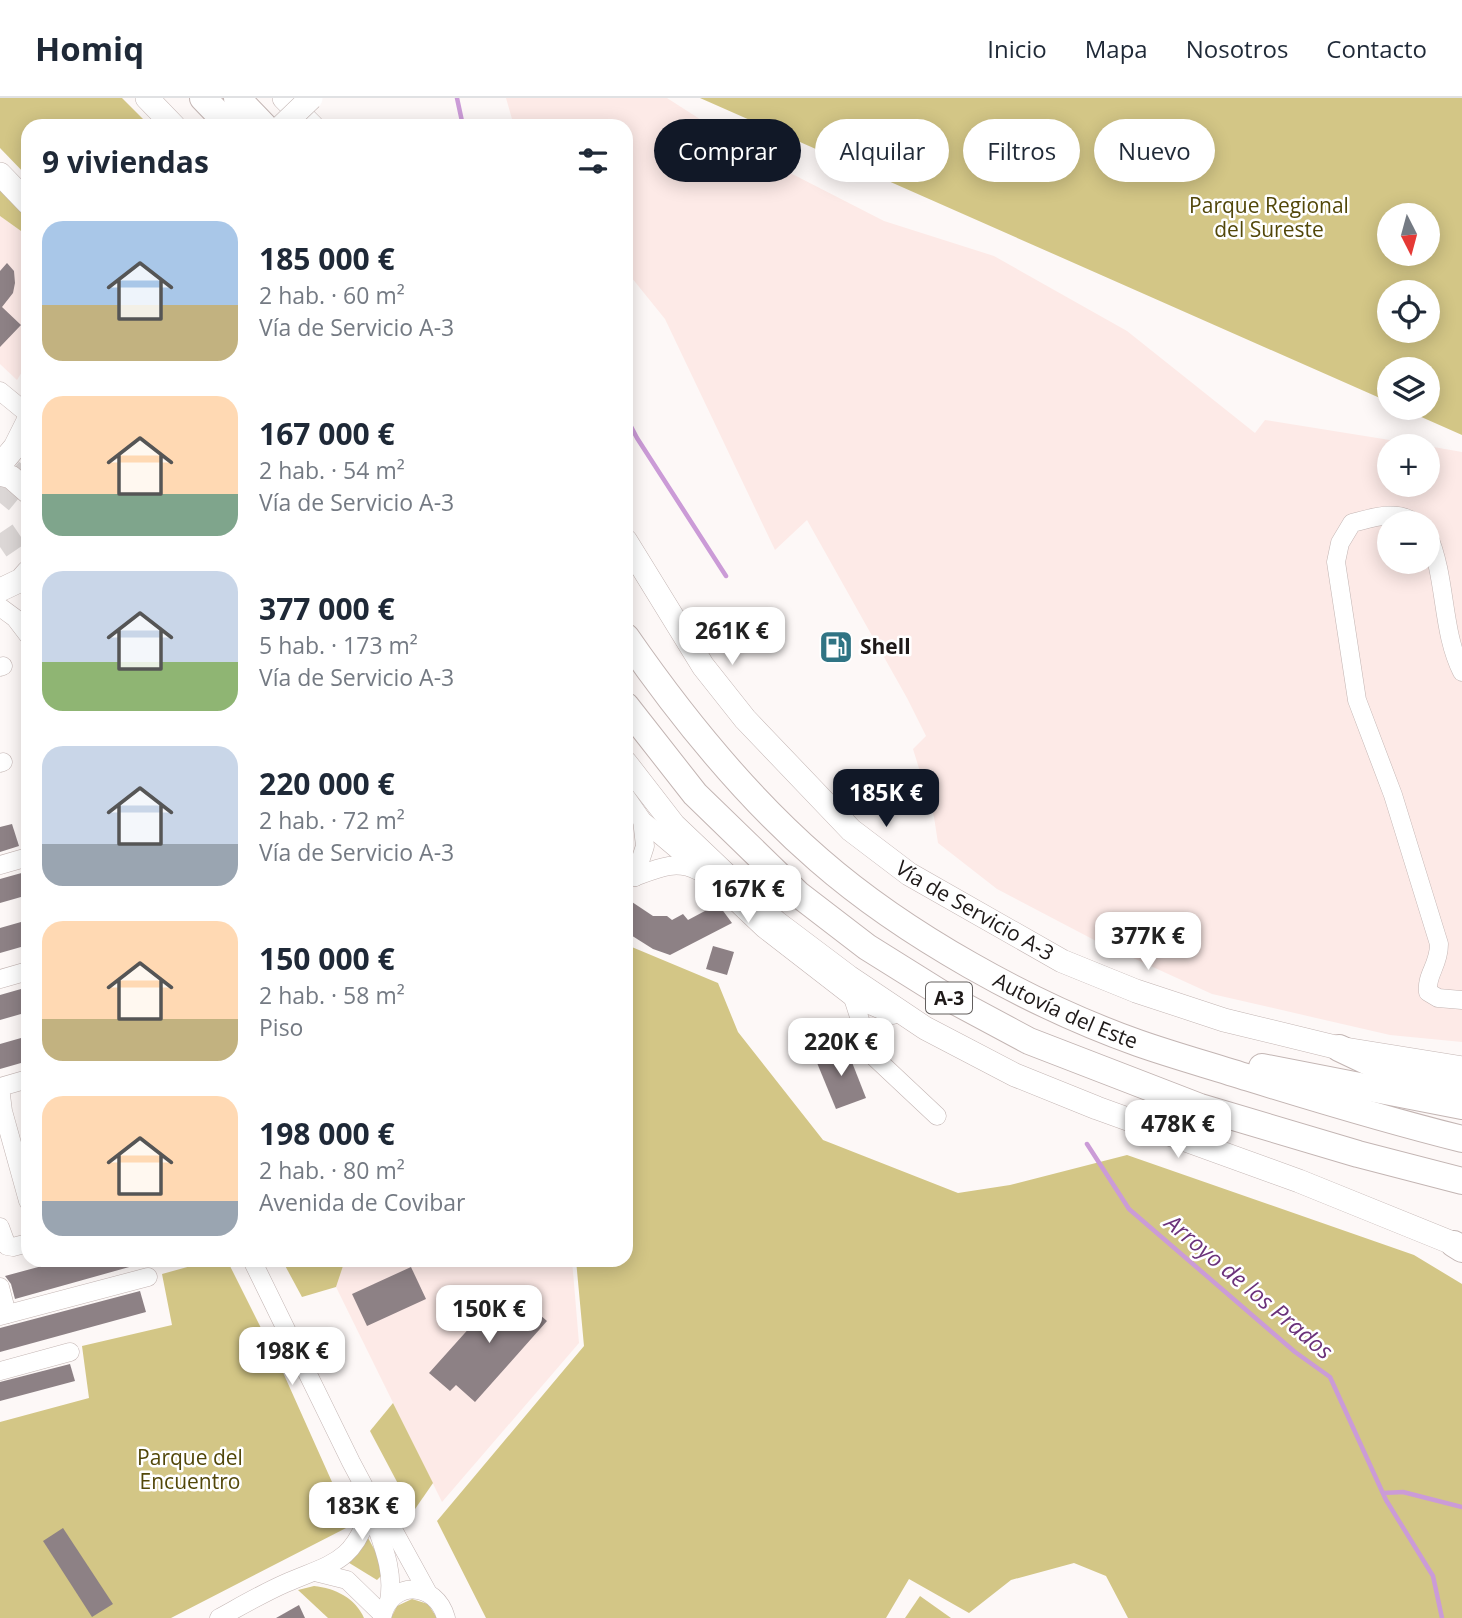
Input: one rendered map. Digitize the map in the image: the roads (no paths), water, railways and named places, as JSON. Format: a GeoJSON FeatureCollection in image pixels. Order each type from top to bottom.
{"type":"FeatureCollection","features":[{"type":"Feature","properties":{"kind":"highway"},"geometry":{"type":"LineString","coordinates":[[203,98],[223,119]]}},
{"type":"Feature","properties":{"kind":"highway"},"geometry":{"type":"LineString","coordinates":[[237,98],[257,119]]}},
{"type":"Feature","properties":{"kind":"highway","name":"Autovía del Este"},"geometry":{"type":"LineString","coordinates":[[633,647],[666,694],[718,759],[820,862],[887,912],[970,965],[1045,1003],[1137,1042],[1368,1115],[1462,1139]]}},
{"type":"Feature","properties":{"kind":"highway","name":"Autovía del Este"},"geometry":{"type":"LineString","coordinates":[[633,715],[695,794],[798,894],[867,947],[947,997],[1029,1041],[1200,1107],[1358,1154],[1462,1181]]}},
{"type":"Feature","properties":{"kind":"highway"},"geometry":{"type":"LineString","coordinates":[[1137,1042],[1462,1106]]}},
{"type":"Feature","properties":{"kind":"highway"},"geometry":{"type":"LineString","coordinates":[[1339,1048],[1379,1067],[1462,1086]]}},
{"type":"Feature","properties":{"kind":"highway"},"geometry":{"type":"LineString","coordinates":[[1358,1154],[1462,1198]]}},
{"type":"Feature","properties":{"kind":"main road"},"geometry":{"type":"LineString","coordinates":[[147,98],[167,119]]}},
{"type":"Feature","properties":{"kind":"main road"},"geometry":{"type":"LineString","coordinates":[[284,98],[305,119]]}},
{"type":"Feature","properties":{"kind":"main road"},"geometry":{"type":"LineString","coordinates":[[297,98],[316,119]]}},
{"type":"Feature","properties":{"kind":"main road"},"geometry":{"type":"LineString","coordinates":[[289,119],[311,98]]}},
{"type":"Feature","properties":{"kind":"main road"},"geometry":{"type":"LineString","coordinates":[[0,174],[21,196]]}},
{"type":"Feature","properties":{"kind":"main road"},"geometry":{"type":"LineString","coordinates":[[0,465],[21,435]]}},
{"type":"Feature","properties":{"kind":"main road"},"geometry":{"type":"LineString","coordinates":[[0,474],[11,477],[21,486]]}},
{"type":"Feature","properties":{"kind":"main road","name":"Vía de Servicio A-3"},"geometry":{"type":"LineString","coordinates":[[633,552],[703,666],[745,719],[851,830],[909,874],[1062,961],[1136,991],[1224,1020],[1339,1048],[1462,1068]]}},
{"type":"Feature","properties":{"kind":"main road"},"geometry":{"type":"LineString","coordinates":[[0,590],[21,580]]}},
{"type":"Feature","properties":{"kind":"main road"},"geometry":{"type":"LineString","coordinates":[[633,772],[674,825],[776,922],[849,977],[925,1028],[1027,1080],[1299,1181],[1459,1247]]}},
{"type":"Feature","properties":{"kind":"street"},"geometry":{"type":"LineString","coordinates":[[0,391],[21,408]]}},
{"type":"Feature","properties":{"kind":"street"},"geometry":{"type":"LineString","coordinates":[[1377,516],[1352,523],[1339,542],[1336,562],[1357,700],[1393,795],[1439,944],[1439,959],[1427,982],[1428,992],[1438,998],[1462,999]]}},
{"type":"Feature","properties":{"kind":"street"},"geometry":{"type":"LineString","coordinates":[[1440,573],[1453,654],[1462,672]]}},
{"type":"Feature","properties":{"kind":"street"},"geometry":{"type":"LineString","coordinates":[[0,607],[21,626]]}},
{"type":"Feature","properties":{"kind":"street"},"geometry":{"type":"LineString","coordinates":[[633,807],[642,820],[764,929],[853,998],[925,1028]]}},
{"type":"Feature","properties":{"kind":"street"},"geometry":{"type":"LineString","coordinates":[[642,820],[645,846],[635,877],[663,866],[675,865],[687,865],[707,876]]}},
{"type":"Feature","properties":{"kind":"street"},"geometry":{"type":"LineString","coordinates":[[0,865],[21,859]]}},
{"type":"Feature","properties":{"kind":"street"},"geometry":{"type":"LineString","coordinates":[[0,979],[21,973]]}},
{"type":"Feature","properties":{"kind":"street"},"geometry":{"type":"LineString","coordinates":[[853,998],[871,1054],[937,1116]]}},
{"type":"Feature","properties":{"kind":"street"},"geometry":{"type":"LineString","coordinates":[[21,1081],[0,1087],[3,1111],[21,1157]]}},
{"type":"Feature","properties":{"kind":"street"},"geometry":{"type":"LineString","coordinates":[[0,1227],[4,1252],[21,1245]]}},
{"type":"Feature","properties":{"kind":"street"},"geometry":{"type":"LineString","coordinates":[[255,1267],[369,1502],[387,1556],[392,1585],[384,1611]]}},
{"type":"Feature","properties":{"kind":"street"},"geometry":{"type":"LineString","coordinates":[[0,1287],[4,1315],[148,1277]]}},
{"type":"Feature","properties":{"kind":"street"},"geometry":{"type":"LineString","coordinates":[[0,1371],[70,1352]]}},
{"type":"Feature","properties":{"kind":"street"},"geometry":{"type":"LineString","coordinates":[[219,1618],[286,1583],[338,1561],[351,1550],[364,1529],[369,1502]]}},
{"type":"Feature","properties":{"kind":"street"},"geometry":{"type":"LineString","coordinates":[[369,1502],[379,1504],[428,1592],[443,1607],[446,1618]]}},
{"type":"Feature","properties":{"kind":"street"},"geometry":{"type":"LineString","coordinates":[[316,1572],[347,1580],[384,1611]]}},
{"type":"Feature","properties":{"kind":"street"},"geometry":{"type":"LineString","coordinates":[[384,1611],[397,1594],[407,1590],[428,1592]]}},
{"type":"Feature","properties":{"kind":"waterway"},"geometry":{"type":"LineString","coordinates":[[457,98],[462,119]]}},
{"type":"Feature","properties":{"kind":"waterway"},"geometry":{"type":"LineString","coordinates":[[633,430],[726,576]]}},
{"type":"Feature","properties":{"kind":"waterway","name":"Arroyo de los Prados"},"geometry":{"type":"LineString","coordinates":[[1087,1144],[1129,1209],[1295,1352],[1330,1377],[1386,1500],[1433,1576],[1442,1618]]}},
{"type":"Feature","properties":{"kind":"waterway"},"geometry":{"type":"LineString","coordinates":[[1383,1493],[1403,1492],[1462,1507]]}},
{"type":"Feature","properties":{"kind":"tunnel"},"geometry":{"type":"LineString","coordinates":[[0,503],[21,478]]}},
{"type":"Feature","properties":{"kind":"tunnel"},"geometry":{"type":"LineString","coordinates":[[0,547],[21,533]]}},
{"type":"Feature","properties":{"kind":"place","name":"Shell"},"geometry":{"type":"Point","coordinates":[836,647]}},
{"type":"Feature","properties":{"kind":"park label","name":"Parque Regional del Sureste"},"geometry":{"type":"Point","coordinates":[1269,218]}},
{"type":"Feature","properties":{"kind":"park label","name":"Parque del Encuentro"},"geometry":{"type":"Point","coordinates":[190,1470]}}]}
